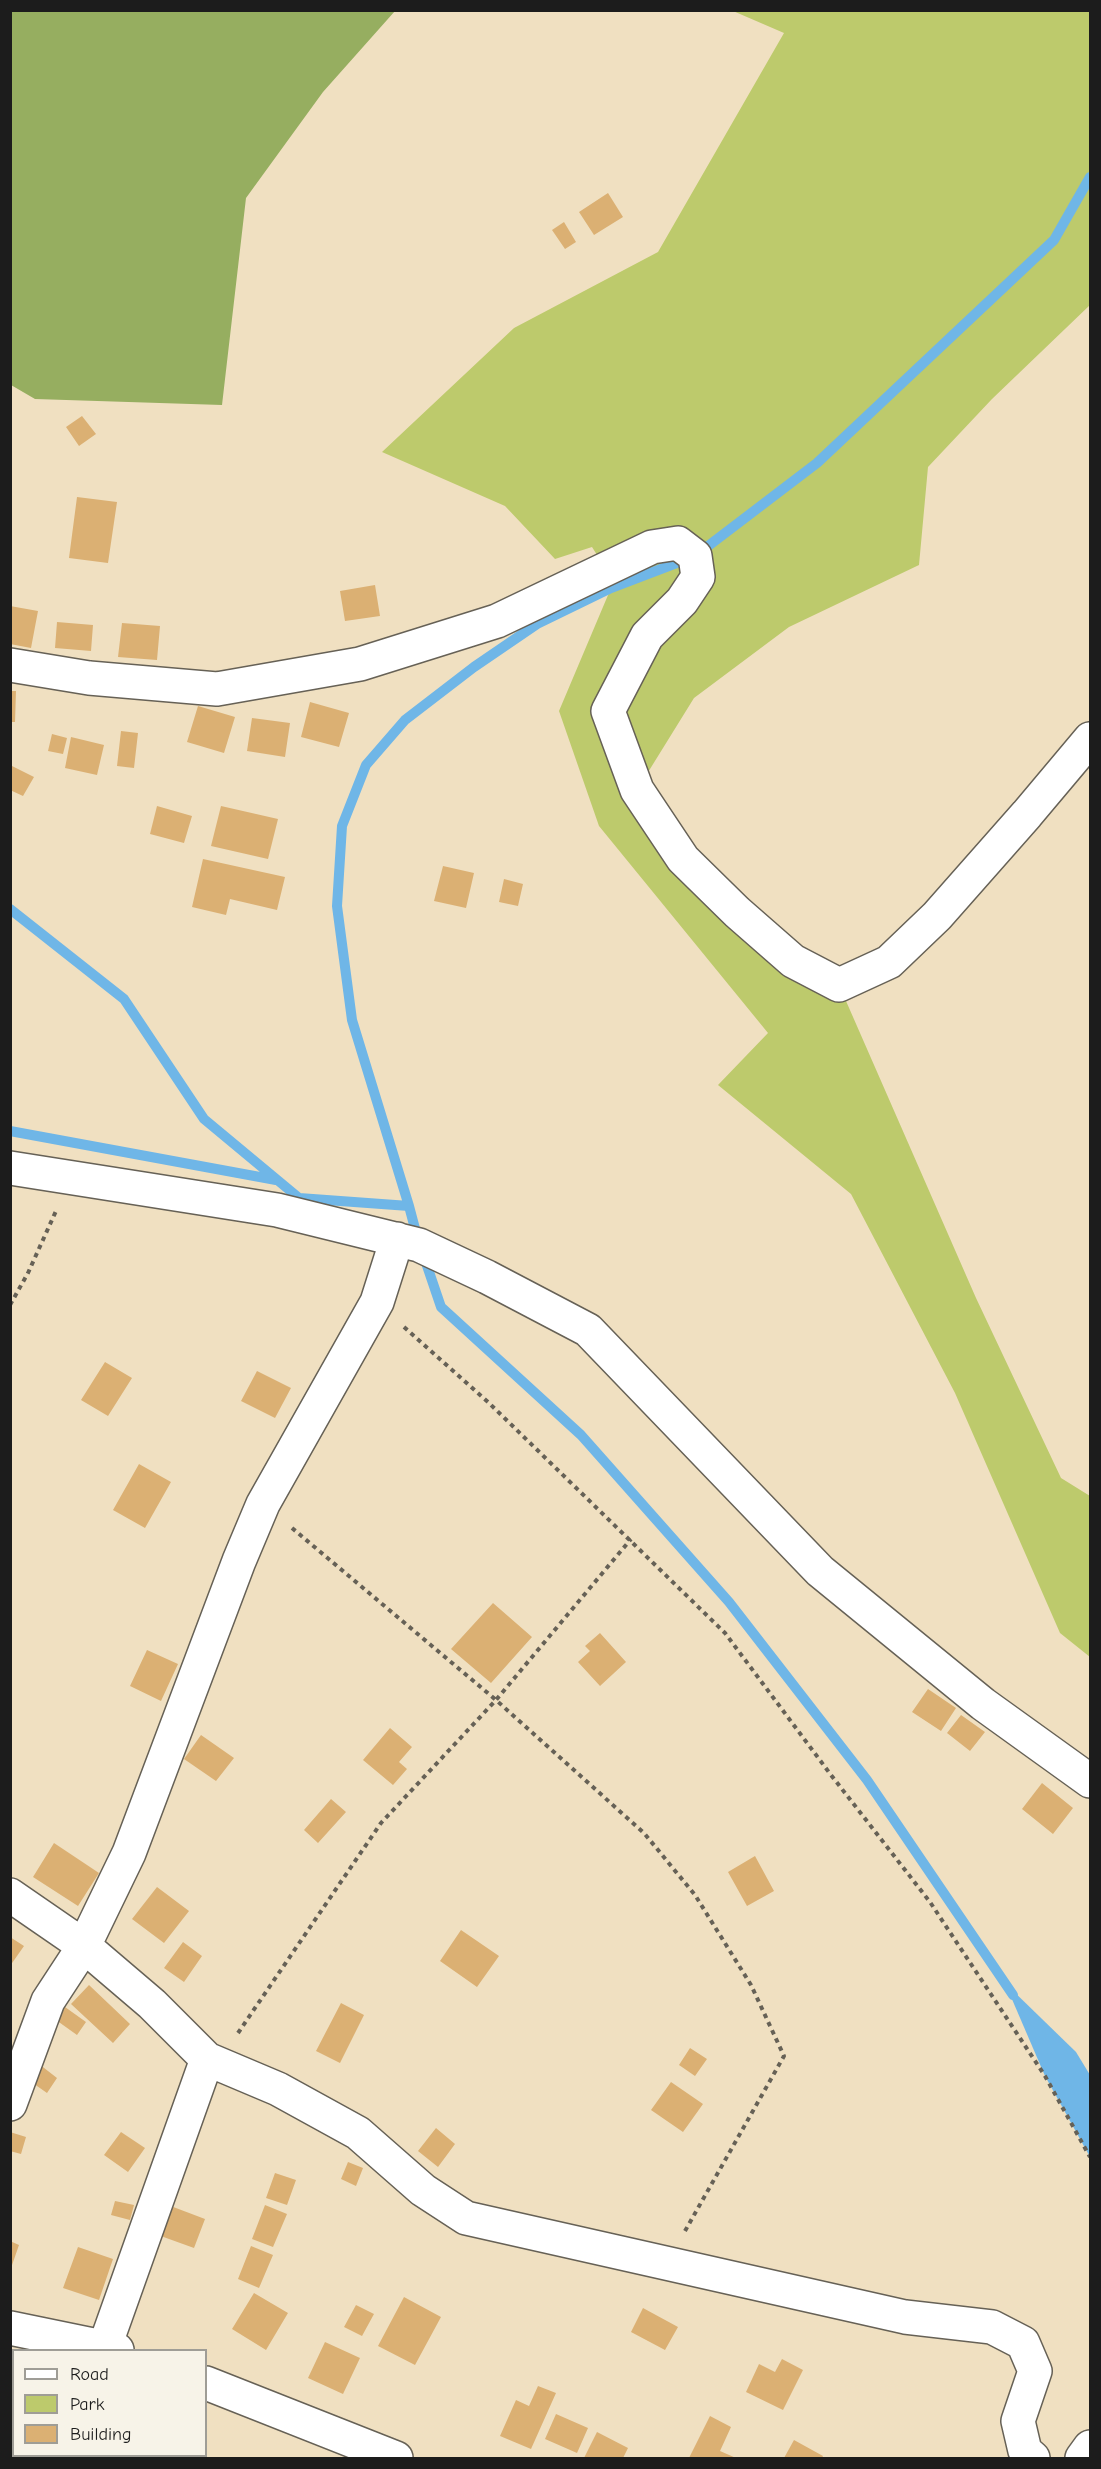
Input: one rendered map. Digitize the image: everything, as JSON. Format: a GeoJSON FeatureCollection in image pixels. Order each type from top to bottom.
{"type":"FeatureCollection","features":[{"type":"Feature","properties":{"kind":"street"},"geometry":{"type":"LineString","coordinates":[[10,665],[89,678],[217,689],[360,664],[496,621],[652,547],[678,543],[695,556],[698,577],[682,601],[647,636],[608,711],[615,731],[637,790],[683,859],[793,962],[839,985],[889,962],[937,916],[1090,740]]}},
{"type":"Feature","properties":{"kind":"street"},"geometry":{"type":"LineString","coordinates":[[10,1168],[277,1210],[419,1245],[487,1277],[588,1330],[820,1570],[983,1704],[1090,1781]]}},
{"type":"Feature","properties":{"kind":"street"},"geometry":{"type":"LineString","coordinates":[[10,2104],[48,2001],[84,1946],[129,1853],[239,1561],[263,1504],[377,1302],[397,1239]]}},
{"type":"Feature","properties":{"kind":"street"},"geometry":{"type":"LineString","coordinates":[[10,1895],[84,1946],[152,2004],[212,2062],[278,2089],[358,2133],[423,2190],[466,2218],[905,2317],[992,2327],[1023,2343],[1035,2372],[1018,2421],[1025,2451],[1033,2458]]}},
{"type":"Feature","properties":{"kind":"street"},"geometry":{"type":"LineString","coordinates":[[10,2328],[111,2348],[212,2062]]}},
{"type":"Feature","properties":{"kind":"street"},"geometry":{"type":"LineString","coordinates":[[207,2383],[396,2458]]}},
{"type":"Feature","properties":{"kind":"street"},"geometry":{"type":"LineString","coordinates":[[1082,2458],[1090,2447]]}},
{"type":"Feature","properties":{"kind":"path"},"geometry":{"type":"LineString","coordinates":[[10,1305],[28,1273],[71,1178]]}},
{"type":"Feature","properties":{"kind":"path"},"geometry":{"type":"LineString","coordinates":[[377,1302],[488,1402],[725,1633],[930,1902],[1045,2076],[1090,2157]]}},
{"type":"Feature","properties":{"kind":"path"},"geometry":{"type":"LineString","coordinates":[[263,1504],[496,1700],[644,1833],[688,1886],[751,1985],[784,2056],[667,2262]]}},
{"type":"Feature","properties":{"kind":"path"},"geometry":{"type":"LineString","coordinates":[[212,2062],[381,1823],[496,1700],[631,1539]]}},
{"type":"Feature","properties":{"kind":"green space"},"geometry":{"type":"Polygon","coordinates":[[[10,11],[395,11],[323,92],[246,198],[222,405],[35,399],[11,385],[10,11]]]}},
{"type":"Feature","properties":{"kind":"green space"},"geometry":{"type":"Polygon","coordinates":[[[733,11],[1090,11],[1090,305],[992,399],[928,467],[919,565],[789,627],[694,698],[637,790],[683,859],[839,985],[976,1298],[1061,1478],[1090,1496],[1090,1657],[1060,1633],[955,1393],[851,1194],[718,1085],[768,1033],[599,826],[559,711],[611,588],[606,569],[592,547],[555,559],[505,506],[382,452],[514,328],[658,252],[784,33],[733,11]]]}},
{"type":"Feature","properties":{"kind":"water"},"geometry":{"type":"Polygon","coordinates":[[[1005,1983],[1076,2052],[1090,2075],[1090,2157],[1045,2076],[1005,1983]]]}},
{"type":"Feature","properties":{"kind":"building"},"geometry":{"type":"Polygon","coordinates":[[[608,193],[623,217],[594,235],[579,212],[608,193]]]}},
{"type":"Feature","properties":{"kind":"building"},"geometry":{"type":"Polygon","coordinates":[[[564,222],[576,242],[565,249],[552,230],[564,222]]]}},
{"type":"Feature","properties":{"kind":"building"},"geometry":{"type":"Polygon","coordinates":[[[82,416],[96,434],[79,446],[66,427],[82,416]]]}},
{"type":"Feature","properties":{"kind":"building"},"geometry":{"type":"Polygon","coordinates":[[[77,497],[117,502],[108,563],[69,558],[77,497]]]}},
{"type":"Feature","properties":{"kind":"building"},"geometry":{"type":"Polygon","coordinates":[[[375,585],[380,616],[345,621],[340,591],[375,585]]]}},
{"type":"Feature","properties":{"kind":"building"},"geometry":{"type":"Polygon","coordinates":[[[10,606],[38,611],[31,648],[10,644],[10,606]]]}},
{"type":"Feature","properties":{"kind":"building"},"geometry":{"type":"Polygon","coordinates":[[[57,622],[93,625],[91,651],[55,648],[57,622]]]}},
{"type":"Feature","properties":{"kind":"building"},"geometry":{"type":"Polygon","coordinates":[[[122,623],[160,626],[157,660],[118,657],[122,623]]]}},
{"type":"Feature","properties":{"kind":"building"},"geometry":{"type":"Polygon","coordinates":[[[10,691],[16,691],[15,722],[10,722],[10,691]]]}},
{"type":"Feature","properties":{"kind":"building"},"geometry":{"type":"Polygon","coordinates":[[[310,702],[349,713],[339,747],[301,737],[310,702]]]}},
{"type":"Feature","properties":{"kind":"building"},"geometry":{"type":"Polygon","coordinates":[[[198,706],[235,717],[224,753],[187,742],[198,706]]]}},
{"type":"Feature","properties":{"kind":"building"},"geometry":{"type":"Polygon","coordinates":[[[252,718],[290,723],[285,757],[247,751],[252,718]]]}},
{"type":"Feature","properties":{"kind":"building"},"geometry":{"type":"Polygon","coordinates":[[[121,731],[138,733],[134,768],[117,766],[121,731]]]}},
{"type":"Feature","properties":{"kind":"building"},"geometry":{"type":"Polygon","coordinates":[[[52,734],[67,738],[63,754],[48,751],[52,734]]]}},
{"type":"Feature","properties":{"kind":"building"},"geometry":{"type":"Polygon","coordinates":[[[71,737],[104,745],[97,775],[65,768],[71,737]]]}},
{"type":"Feature","properties":{"kind":"building"},"geometry":{"type":"Polygon","coordinates":[[[10,765],[34,777],[23,796],[10,790],[10,765]]]}},
{"type":"Feature","properties":{"kind":"building"},"geometry":{"type":"Polygon","coordinates":[[[157,806],[192,816],[184,843],[150,834],[157,806]]]}},
{"type":"Feature","properties":{"kind":"building"},"geometry":{"type":"Polygon","coordinates":[[[221,806],[278,819],[268,859],[211,846],[221,806]]]}},
{"type":"Feature","properties":{"kind":"building"},"geometry":{"type":"Polygon","coordinates":[[[203,859],[285,877],[277,910],[230,899],[226,915],[192,907],[203,859]]]}},
{"type":"Feature","properties":{"kind":"building"},"geometry":{"type":"Polygon","coordinates":[[[443,866],[474,873],[466,908],[434,901],[443,866]]]}},
{"type":"Feature","properties":{"kind":"building"},"geometry":{"type":"Polygon","coordinates":[[[504,879],[523,884],[518,906],[499,902],[504,879]]]}},
{"type":"Feature","properties":{"kind":"building"},"geometry":{"type":"Polygon","coordinates":[[[105,1362],[132,1378],[108,1416],[81,1400],[105,1362]]]}},
{"type":"Feature","properties":{"kind":"building"},"geometry":{"type":"Polygon","coordinates":[[[257,1371],[291,1388],[275,1418],[241,1401],[257,1371]]]}},
{"type":"Feature","properties":{"kind":"building"},"geometry":{"type":"Polygon","coordinates":[[[139,1464],[171,1482],[145,1528],[113,1510],[139,1464]]]}},
{"type":"Feature","properties":{"kind":"building"},"geometry":{"type":"Polygon","coordinates":[[[493,1603],[532,1637],[491,1683],[451,1649],[493,1603]]]}},
{"type":"Feature","properties":{"kind":"building"},"geometry":{"type":"Polygon","coordinates":[[[600,1633],[626,1662],[600,1686],[578,1662],[590,1651],[585,1646],[600,1633]]]}},
{"type":"Feature","properties":{"kind":"building"},"geometry":{"type":"Polygon","coordinates":[[[147,1650],[178,1664],[161,1701],[130,1686],[147,1650]]]}},
{"type":"Feature","properties":{"kind":"building"},"geometry":{"type":"Polygon","coordinates":[[[928,1689],[956,1708],[941,1731],[912,1712],[928,1689]]]}},
{"type":"Feature","properties":{"kind":"building"},"geometry":{"type":"Polygon","coordinates":[[[961,1715],[985,1732],[970,1751],[947,1733],[961,1715]]]}},
{"type":"Feature","properties":{"kind":"building"},"geometry":{"type":"Polygon","coordinates":[[[390,1728],[412,1747],[399,1762],[407,1769],[393,1785],[363,1760],[390,1728]]]}},
{"type":"Feature","properties":{"kind":"building"},"geometry":{"type":"Polygon","coordinates":[[[201,1735],[234,1758],[216,1781],[184,1759],[201,1735]]]}},
{"type":"Feature","properties":{"kind":"building"},"geometry":{"type":"Polygon","coordinates":[[[1042,1783],[1073,1808],[1053,1834],[1022,1809],[1042,1783]]]}},
{"type":"Feature","properties":{"kind":"building"},"geometry":{"type":"Polygon","coordinates":[[[331,1799],[346,1812],[318,1843],[304,1830],[331,1799]]]}},
{"type":"Feature","properties":{"kind":"building"},"geometry":{"type":"Polygon","coordinates":[[[54,1843],[99,1873],[78,1906],[33,1877],[54,1843]]]}},
{"type":"Feature","properties":{"kind":"building"},"geometry":{"type":"Polygon","coordinates":[[[755,1856],[774,1891],[747,1906],[728,1872],[755,1856]]]}},
{"type":"Feature","properties":{"kind":"building"},"geometry":{"type":"Polygon","coordinates":[[[157,1887],[189,1911],[164,1943],[132,1919],[157,1887]]]}},
{"type":"Feature","properties":{"kind":"building"},"geometry":{"type":"Polygon","coordinates":[[[461,1930],[499,1956],[477,1987],[440,1961],[461,1930]]]}},
{"type":"Feature","properties":{"kind":"building"},"geometry":{"type":"Polygon","coordinates":[[[10,1937],[24,1946],[10,1966],[10,1937]]]}},
{"type":"Feature","properties":{"kind":"building"},"geometry":{"type":"Polygon","coordinates":[[[183,1942],[202,1956],[184,1982],[164,1968],[183,1942]]]}},
{"type":"Feature","properties":{"kind":"building"},"geometry":{"type":"Polygon","coordinates":[[[89,1985],[130,2024],[113,2043],[71,2004],[89,1985]]]}},
{"type":"Feature","properties":{"kind":"building"},"geometry":{"type":"Polygon","coordinates":[[[341,2003],[364,2015],[340,2063],[316,2051],[341,2003]]]}},
{"type":"Feature","properties":{"kind":"building"},"geometry":{"type":"Polygon","coordinates":[[[65,2007],[86,2022],[77,2035],[56,2020],[65,2007]]]}},
{"type":"Feature","properties":{"kind":"building"},"geometry":{"type":"Polygon","coordinates":[[[690,2048],[707,2059],[695,2076],[679,2065],[690,2048]]]}},
{"type":"Feature","properties":{"kind":"building"},"geometry":{"type":"Polygon","coordinates":[[[39,2064],[57,2078],[47,2093],[27,2079],[39,2064]]]}},
{"type":"Feature","properties":{"kind":"building"},"geometry":{"type":"Polygon","coordinates":[[[671,2082],[703,2104],[683,2132],[651,2110],[671,2082]]]}},
{"type":"Feature","properties":{"kind":"building"},"geometry":{"type":"Polygon","coordinates":[[[436,2128],[455,2144],[438,2167],[418,2151],[436,2128]]]}},
{"type":"Feature","properties":{"kind":"building"},"geometry":{"type":"Polygon","coordinates":[[[10,2132],[26,2137],[21,2154],[10,2151],[10,2132]]]}},
{"type":"Feature","properties":{"kind":"building"},"geometry":{"type":"Polygon","coordinates":[[[121,2132],[145,2148],[128,2172],[104,2155],[121,2132]]]}},
{"type":"Feature","properties":{"kind":"building"},"geometry":{"type":"Polygon","coordinates":[[[348,2162],[363,2168],[356,2186],[341,2179],[348,2162]]]}},
{"type":"Feature","properties":{"kind":"building"},"geometry":{"type":"Polygon","coordinates":[[[275,2173],[296,2180],[287,2205],[266,2198],[275,2173]]]}},
{"type":"Feature","properties":{"kind":"building"},"geometry":{"type":"Polygon","coordinates":[[[115,2201],[134,2205],[130,2220],[111,2215],[115,2201]]]}},
{"type":"Feature","properties":{"kind":"building"},"geometry":{"type":"Polygon","coordinates":[[[168,2205],[205,2219],[194,2248],[158,2235],[168,2205]]]}},
{"type":"Feature","properties":{"kind":"building"},"geometry":{"type":"Polygon","coordinates":[[[265,2205],[287,2214],[273,2247],[252,2239],[265,2205]]]}},
{"type":"Feature","properties":{"kind":"building"},"geometry":{"type":"Polygon","coordinates":[[[10,2241],[19,2245],[11,2268],[10,2268],[10,2241]]]}},
{"type":"Feature","properties":{"kind":"building"},"geometry":{"type":"Polygon","coordinates":[[[251,2246],[273,2255],[259,2288],[238,2279],[251,2246]]]}},
{"type":"Feature","properties":{"kind":"building"},"geometry":{"type":"Polygon","coordinates":[[[78,2247],[113,2259],[99,2300],[63,2288],[78,2247]]]}},
{"type":"Feature","properties":{"kind":"building"},"geometry":{"type":"Polygon","coordinates":[[[254,2293],[288,2313],[266,2350],[232,2329],[254,2293]]]}},
{"type":"Feature","properties":{"kind":"building"},"geometry":{"type":"Polygon","coordinates":[[[404,2297],[441,2317],[415,2365],[378,2346],[404,2297]]]}},
{"type":"Feature","properties":{"kind":"building"},"geometry":{"type":"Polygon","coordinates":[[[356,2305],[374,2314],[362,2336],[344,2327],[356,2305]]]}},
{"type":"Feature","properties":{"kind":"building"},"geometry":{"type":"Polygon","coordinates":[[[643,2308],[678,2327],[665,2350],[631,2332],[643,2308]]]}},
{"type":"Feature","properties":{"kind":"building"},"geometry":{"type":"Polygon","coordinates":[[[325,2342],[360,2358],[343,2394],[308,2378],[325,2342]]]}},
{"type":"Feature","properties":{"kind":"building"},"geometry":{"type":"Polygon","coordinates":[[[782,2359],[803,2370],[783,2410],[746,2392],[759,2364],[775,2372],[782,2359]]]}},
{"type":"Feature","properties":{"kind":"building"},"geometry":{"type":"Polygon","coordinates":[[[12,2384],[12,2450],[10,2450],[10,2389],[12,2384]]]}},
{"type":"Feature","properties":{"kind":"building"},"geometry":{"type":"Polygon","coordinates":[[[538,2386],[556,2393],[531,2449],[500,2436],[516,2400],[529,2406],[538,2386]]]}},
{"type":"Feature","properties":{"kind":"building"},"geometry":{"type":"Polygon","coordinates":[[[556,2414],[588,2428],[577,2453],[545,2439],[556,2414]]]}},
{"type":"Feature","properties":{"kind":"building"},"geometry":{"type":"Polygon","coordinates":[[[710,2416],[731,2427],[720,2451],[736,2458],[689,2458],[710,2416]]]}},
{"type":"Feature","properties":{"kind":"building"},"geometry":{"type":"Polygon","coordinates":[[[597,2432],[628,2448],[623,2458],[584,2458],[597,2432]]]}},
{"type":"Feature","properties":{"kind":"building"},"geometry":{"type":"Polygon","coordinates":[[[794,2440],[823,2456],[822,2458],[784,2458],[794,2440]]]}},
{"type":"Feature","properties":{"kind":"waterway"},"geometry":{"type":"LineString","coordinates":[[409,1206],[352,1020],[337,906],[342,826],[366,765],[405,720],[474,667],[537,624],[611,588],[695,556],[817,463],[1054,240],[1090,177]]}},
{"type":"Feature","properties":{"kind":"waterway"},"geometry":{"type":"LineString","coordinates":[[10,909],[124,999],[204,1119],[299,1198],[409,1206],[418,1240]]}},
{"type":"Feature","properties":{"kind":"waterway"},"geometry":{"type":"LineString","coordinates":[[10,1131],[276,1180]]}},
{"type":"Feature","properties":{"kind":"waterway"},"geometry":{"type":"LineString","coordinates":[[423,1254],[441,1307],[581,1435],[729,1602],[867,1780],[1013,1995]]}}]}
